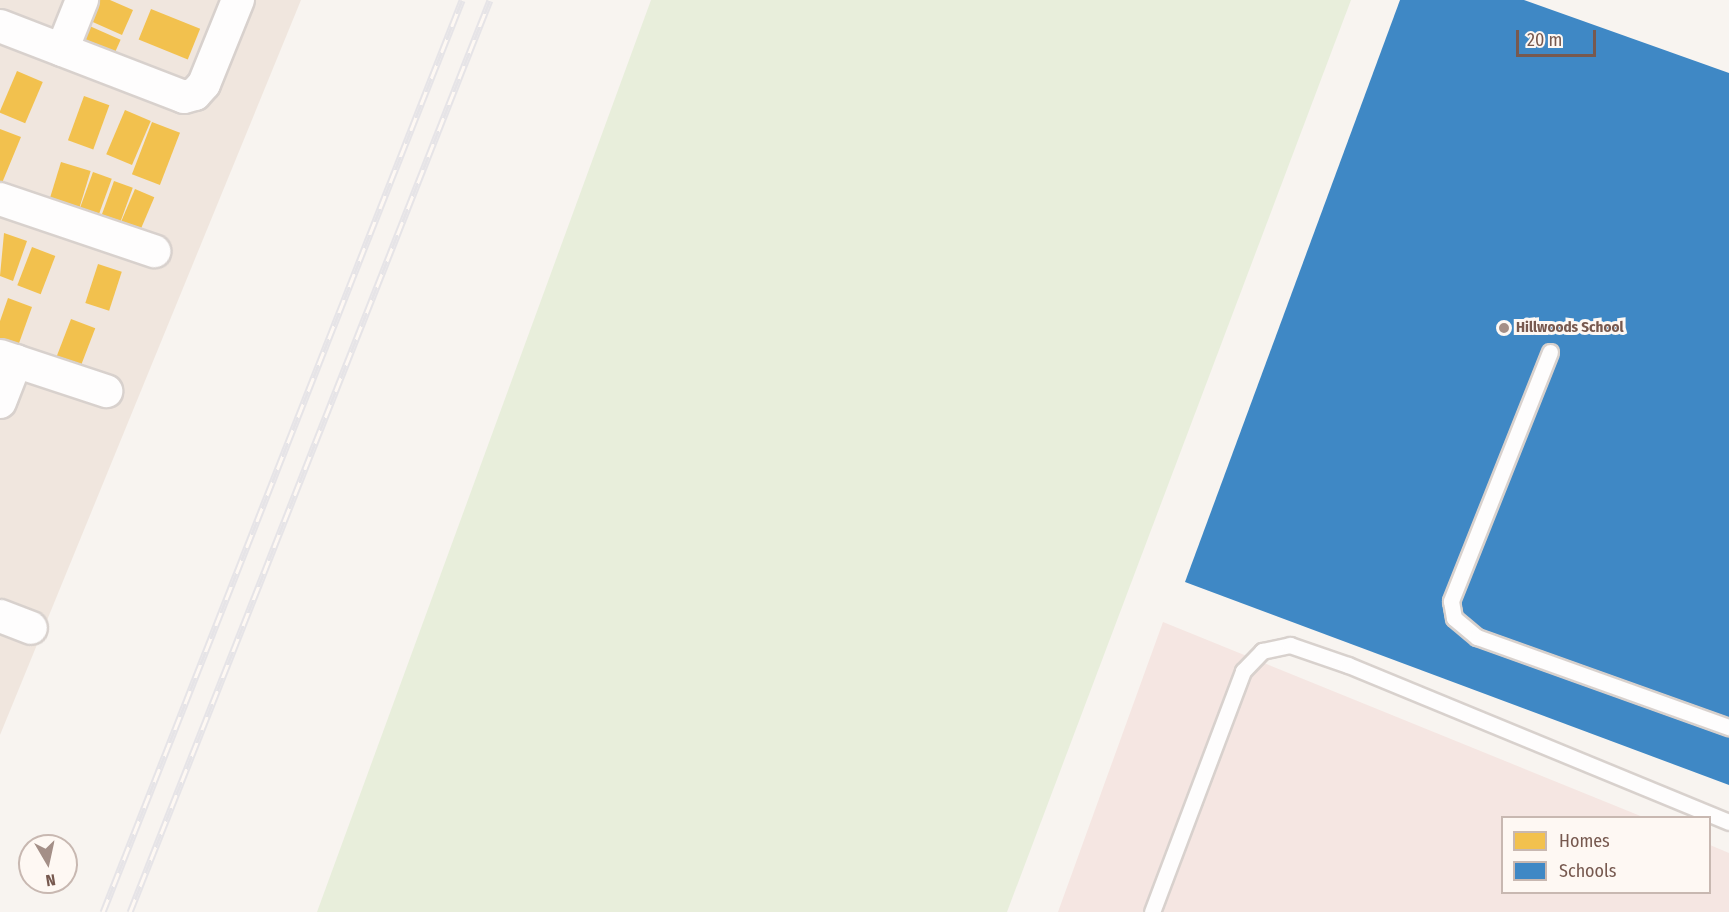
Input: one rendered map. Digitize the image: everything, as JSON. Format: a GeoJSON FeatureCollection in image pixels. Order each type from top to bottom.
{"type":"FeatureCollection","features":[{"type":"Feature","properties":{"kind":"street"},"geometry":{"type":"LineString","coordinates":[[62,50],[82,0]]}},
{"type":"Feature","properties":{"kind":"street"},"geometry":{"type":"LineString","coordinates":[[0,26],[184,97],[195,93],[204,84],[238,0]]}},
{"type":"Feature","properties":{"kind":"street"},"geometry":{"type":"LineString","coordinates":[[0,199],[154,251]]}},
{"type":"Feature","properties":{"kind":"street"},"geometry":{"type":"LineString","coordinates":[[0,402],[8,358],[106,391]]}},
{"type":"Feature","properties":{"kind":"street"},"geometry":{"type":"LineString","coordinates":[[0,616],[31,628]]}},
{"type":"Feature","properties":{"kind":"lane"},"geometry":{"type":"LineString","coordinates":[[1550,352],[1451,601],[1454,618],[1477,638],[1729,727]]}},
{"type":"Feature","properties":{"kind":"lane"},"geometry":{"type":"LineString","coordinates":[[1152,912],[1243,671],[1262,651],[1290,645],[1348,665],[1729,822]]}},
{"type":"Feature","properties":{"kind":"shaded area"},"geometry":{"type":"Polygon","coordinates":[[[0,0],[301,0],[0,735],[0,0]]]}},
{"type":"Feature","properties":{"kind":"shaded area"},"geometry":{"type":"Polygon","coordinates":[[[1163,622],[1641,816],[1501,816],[1501,894],[1711,894],[1711,845],[1729,853],[1729,912],[1058,912],[1163,622]]]}},
{"type":"Feature","properties":{"kind":"green space"},"geometry":{"type":"Polygon","coordinates":[[[651,0],[1351,0],[1007,912],[317,912],[651,0]]]}},
{"type":"Feature","properties":{"kind":"building: Homes"},"geometry":{"type":"Polygon","coordinates":[[[95,0],[110,0],[133,10],[122,35],[86,19],[95,0]]]}},
{"type":"Feature","properties":{"kind":"building: Homes"},"geometry":{"type":"Polygon","coordinates":[[[151,9],[200,29],[188,59],[139,40],[151,9]]]}},
{"type":"Feature","properties":{"kind":"building: Homes"},"geometry":{"type":"Polygon","coordinates":[[[85,24],[121,40],[110,64],[74,48],[85,24]]]}},
{"type":"Feature","properties":{"kind":"building: Homes"},"geometry":{"type":"Polygon","coordinates":[[[17,71],[43,82],[25,123],[0,113],[17,71]]]}},
{"type":"Feature","properties":{"kind":"building: Homes"},"geometry":{"type":"Polygon","coordinates":[[[84,96],[109,105],[93,149],[68,140],[84,96]]]}},
{"type":"Feature","properties":{"kind":"building: Homes"},"geometry":{"type":"Polygon","coordinates":[[[125,110],[151,121],[132,165],[106,154],[125,110]]]}},
{"type":"Feature","properties":{"kind":"building: Homes"},"geometry":{"type":"Polygon","coordinates":[[[152,122],[180,133],[160,185],[132,174],[152,122]]]}},
{"type":"Feature","properties":{"kind":"building: Homes"},"geometry":{"type":"Polygon","coordinates":[[[0,129],[21,137],[2,183],[0,182],[0,129]]]}},
{"type":"Feature","properties":{"kind":"building: Homes"},"geometry":{"type":"Polygon","coordinates":[[[61,162],[91,171],[79,208],[50,199],[61,162]]]}},
{"type":"Feature","properties":{"kind":"building: Homes"},"geometry":{"type":"Polygon","coordinates":[[[93,172],[112,179],[98,215],[80,209],[93,172]]]}},
{"type":"Feature","properties":{"kind":"building: Homes"},"geometry":{"type":"Polygon","coordinates":[[[114,181],[133,188],[119,224],[101,218],[114,181]]]}},
{"type":"Feature","properties":{"kind":"building: Homes"},"geometry":{"type":"Polygon","coordinates":[[[135,189],[154,197],[139,234],[119,226],[135,189]]]}},
{"type":"Feature","properties":{"kind":"building: Homes"},"geometry":{"type":"Polygon","coordinates":[[[4,233],[27,241],[13,281],[0,276],[4,233]]]}},
{"type":"Feature","properties":{"kind":"building: Homes"},"geometry":{"type":"Polygon","coordinates":[[[32,247],[55,256],[41,294],[17,285],[32,247]]]}},
{"type":"Feature","properties":{"kind":"building: Homes"},"geometry":{"type":"Polygon","coordinates":[[[98,264],[122,272],[109,311],[85,303],[98,264]]]}},
{"type":"Feature","properties":{"kind":"building: Homes"},"geometry":{"type":"Polygon","coordinates":[[[8,298],[32,307],[18,346],[0,340],[0,321],[8,298]]]}},
{"type":"Feature","properties":{"kind":"building: Homes"},"geometry":{"type":"Polygon","coordinates":[[[71,319],[95,328],[80,368],[56,358],[71,319]]]}},
{"type":"Feature","properties":{"kind":"building: Schools","name":"Hillwoods School"},"geometry":{"type":"Polygon","coordinates":[[[1400,0],[1524,0],[1729,73],[1729,785],[1185,582],[1400,0]]]}},
{"type":"Feature","properties":{"kind":"railway"},"geometry":{"type":"LineString","coordinates":[[103,912],[462,0]]}},
{"type":"Feature","properties":{"kind":"railway"},"geometry":{"type":"LineString","coordinates":[[130,912],[490,0]]}},
{"type":"Feature","properties":{"kind":"place","name":"Hillwoods School"},"geometry":{"type":"Point","coordinates":[1504,328]}}]}
